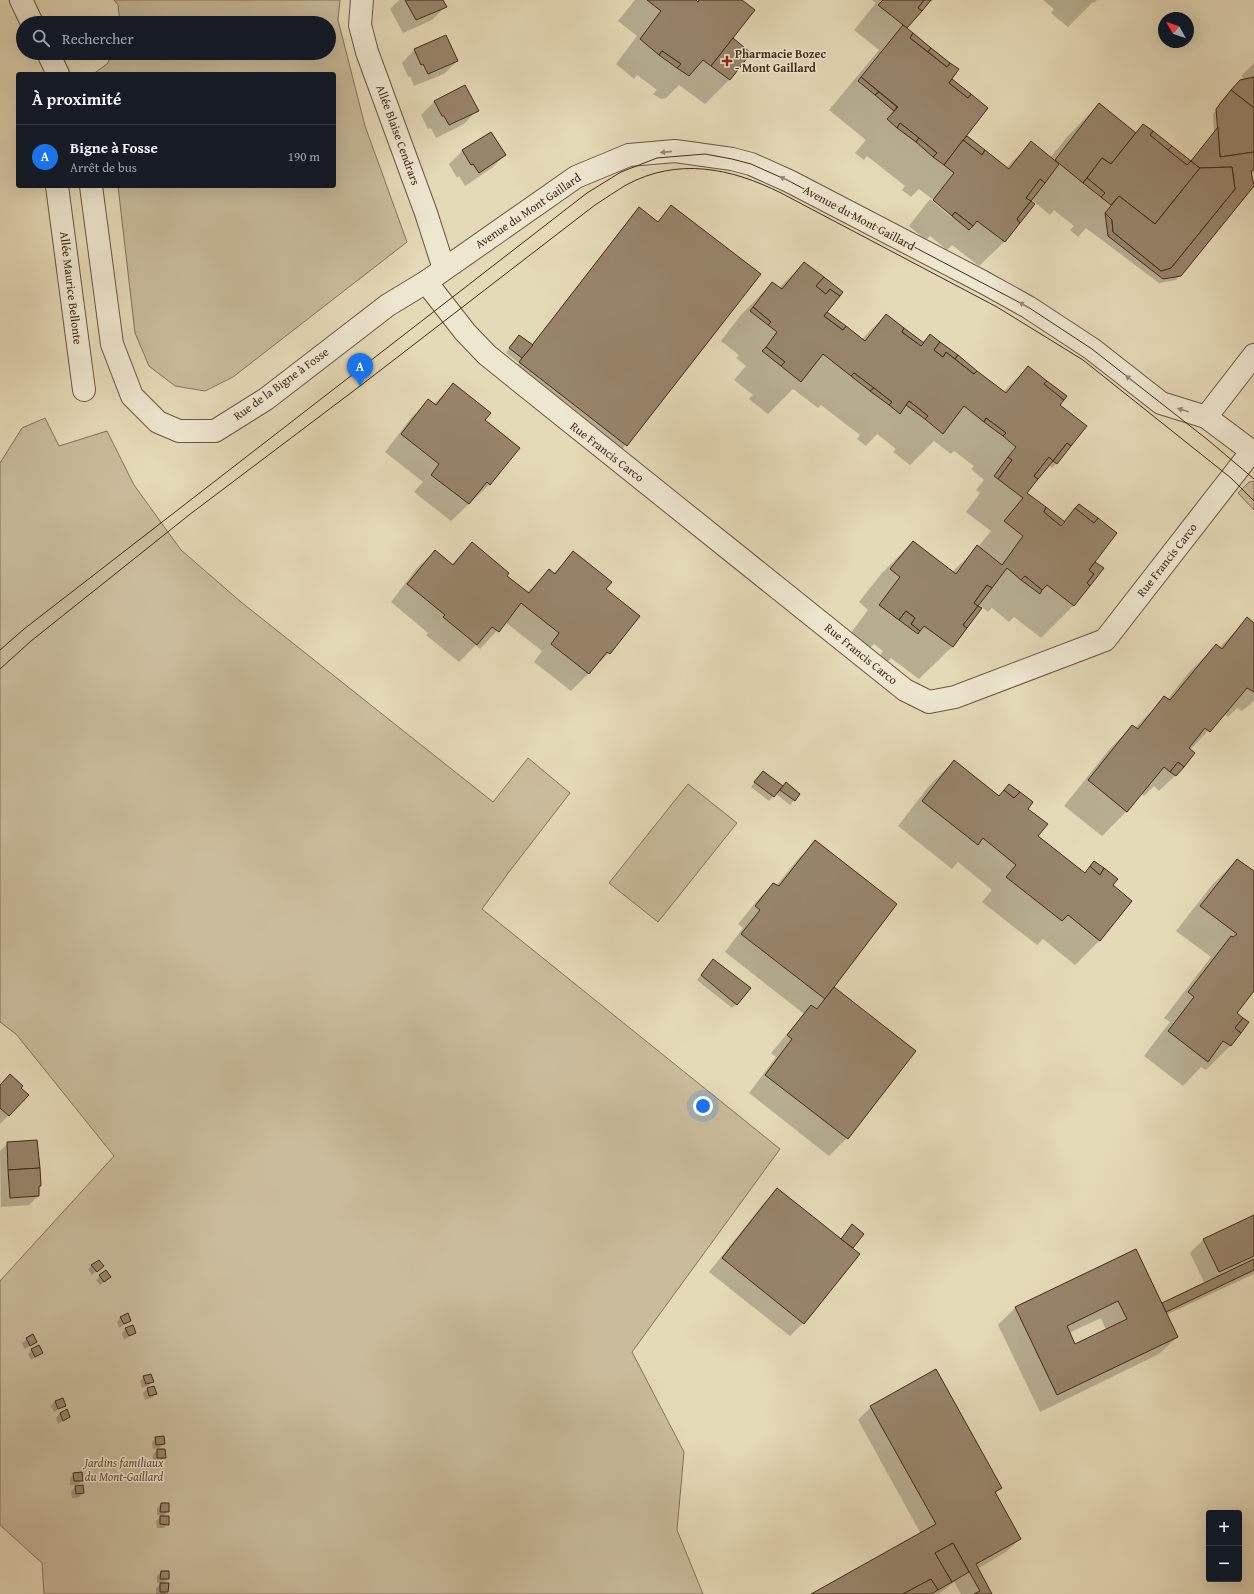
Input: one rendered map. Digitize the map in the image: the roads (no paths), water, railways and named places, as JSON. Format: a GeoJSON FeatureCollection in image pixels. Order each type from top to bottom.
{"type":"FeatureCollection","features":[{"type":"Feature","properties":{"kind":"street"},"geometry":{"type":"LineString","coordinates":[[21,0],[29,16]]}},
{"type":"Feature","properties":{"kind":"street","name":"Allée Blaise Cendrars"},"geometry":{"type":"LineString","coordinates":[[362,0],[360,25],[367,52],[426,213],[444,269]]}},
{"type":"Feature","properties":{"kind":"street"},"geometry":{"type":"LineString","coordinates":[[51,60],[57,72]]}},
{"type":"Feature","properties":{"kind":"street","name":"Avenue du Mont Gaillard"},"geometry":{"type":"LineString","coordinates":[[444,269],[576,177],[629,155],[674,151],[732,158],[751,164],[789,181],[1028,307],[1092,349],[1161,403],[1206,417],[1253,452]]}},
{"type":"Feature","properties":{"kind":"street","name":"Allée Maurice Bellonte"},"geometry":{"type":"LineString","coordinates":[[58,188],[84,390]]}},
{"type":"Feature","properties":{"kind":"street","name":"Rue de la Bigne à Fosse"},"geometry":{"type":"LineString","coordinates":[[91,188],[112,344],[132,396],[158,422],[179,431],[215,431],[266,399],[388,305],[426,282],[444,269]]}},
{"type":"Feature","properties":{"kind":"street","name":"Rue Francis Carco"},"geometry":{"type":"LineString","coordinates":[[426,282],[465,332],[487,355],[905,690],[929,702],[955,697],[1105,640],[1253,452]]}},
{"type":"Feature","properties":{"kind":"street"},"geometry":{"type":"LineString","coordinates":[[1206,417],[1254,355]]}},
{"type":"Feature","properties":{"kind":"tram line"},"geometry":{"type":"LineString","coordinates":[[0,650],[24,629],[587,193],[621,172],[657,158],[705,154],[751,164],[789,181],[1028,307],[1092,349],[1208,440],[1254,479]]}},
{"type":"Feature","properties":{"kind":"tram line"},"geometry":{"type":"LineString","coordinates":[[0,669],[31,641],[189,515],[360,386],[595,205],[626,185],[646,176],[665,171],[704,169],[724,172],[762,184],[997,307],[1083,360],[1231,478],[1254,501]]}},
{"type":"Feature","properties":{"kind":"place","name":"Pharmacie Bozec - Mont Gaillard"},"geometry":{"type":"Point","coordinates":[727,61]}},
{"type":"Feature","properties":{"kind":"place","name":"Bigne à Fosse"},"geometry":{"type":"Point","coordinates":[360,386]}},
{"type":"Feature","properties":{"kind":"park label","name":"Jardins familiaux du Mont-Gaillard"},"geometry":{"type":"Point","coordinates":[124,1470]}}]}
